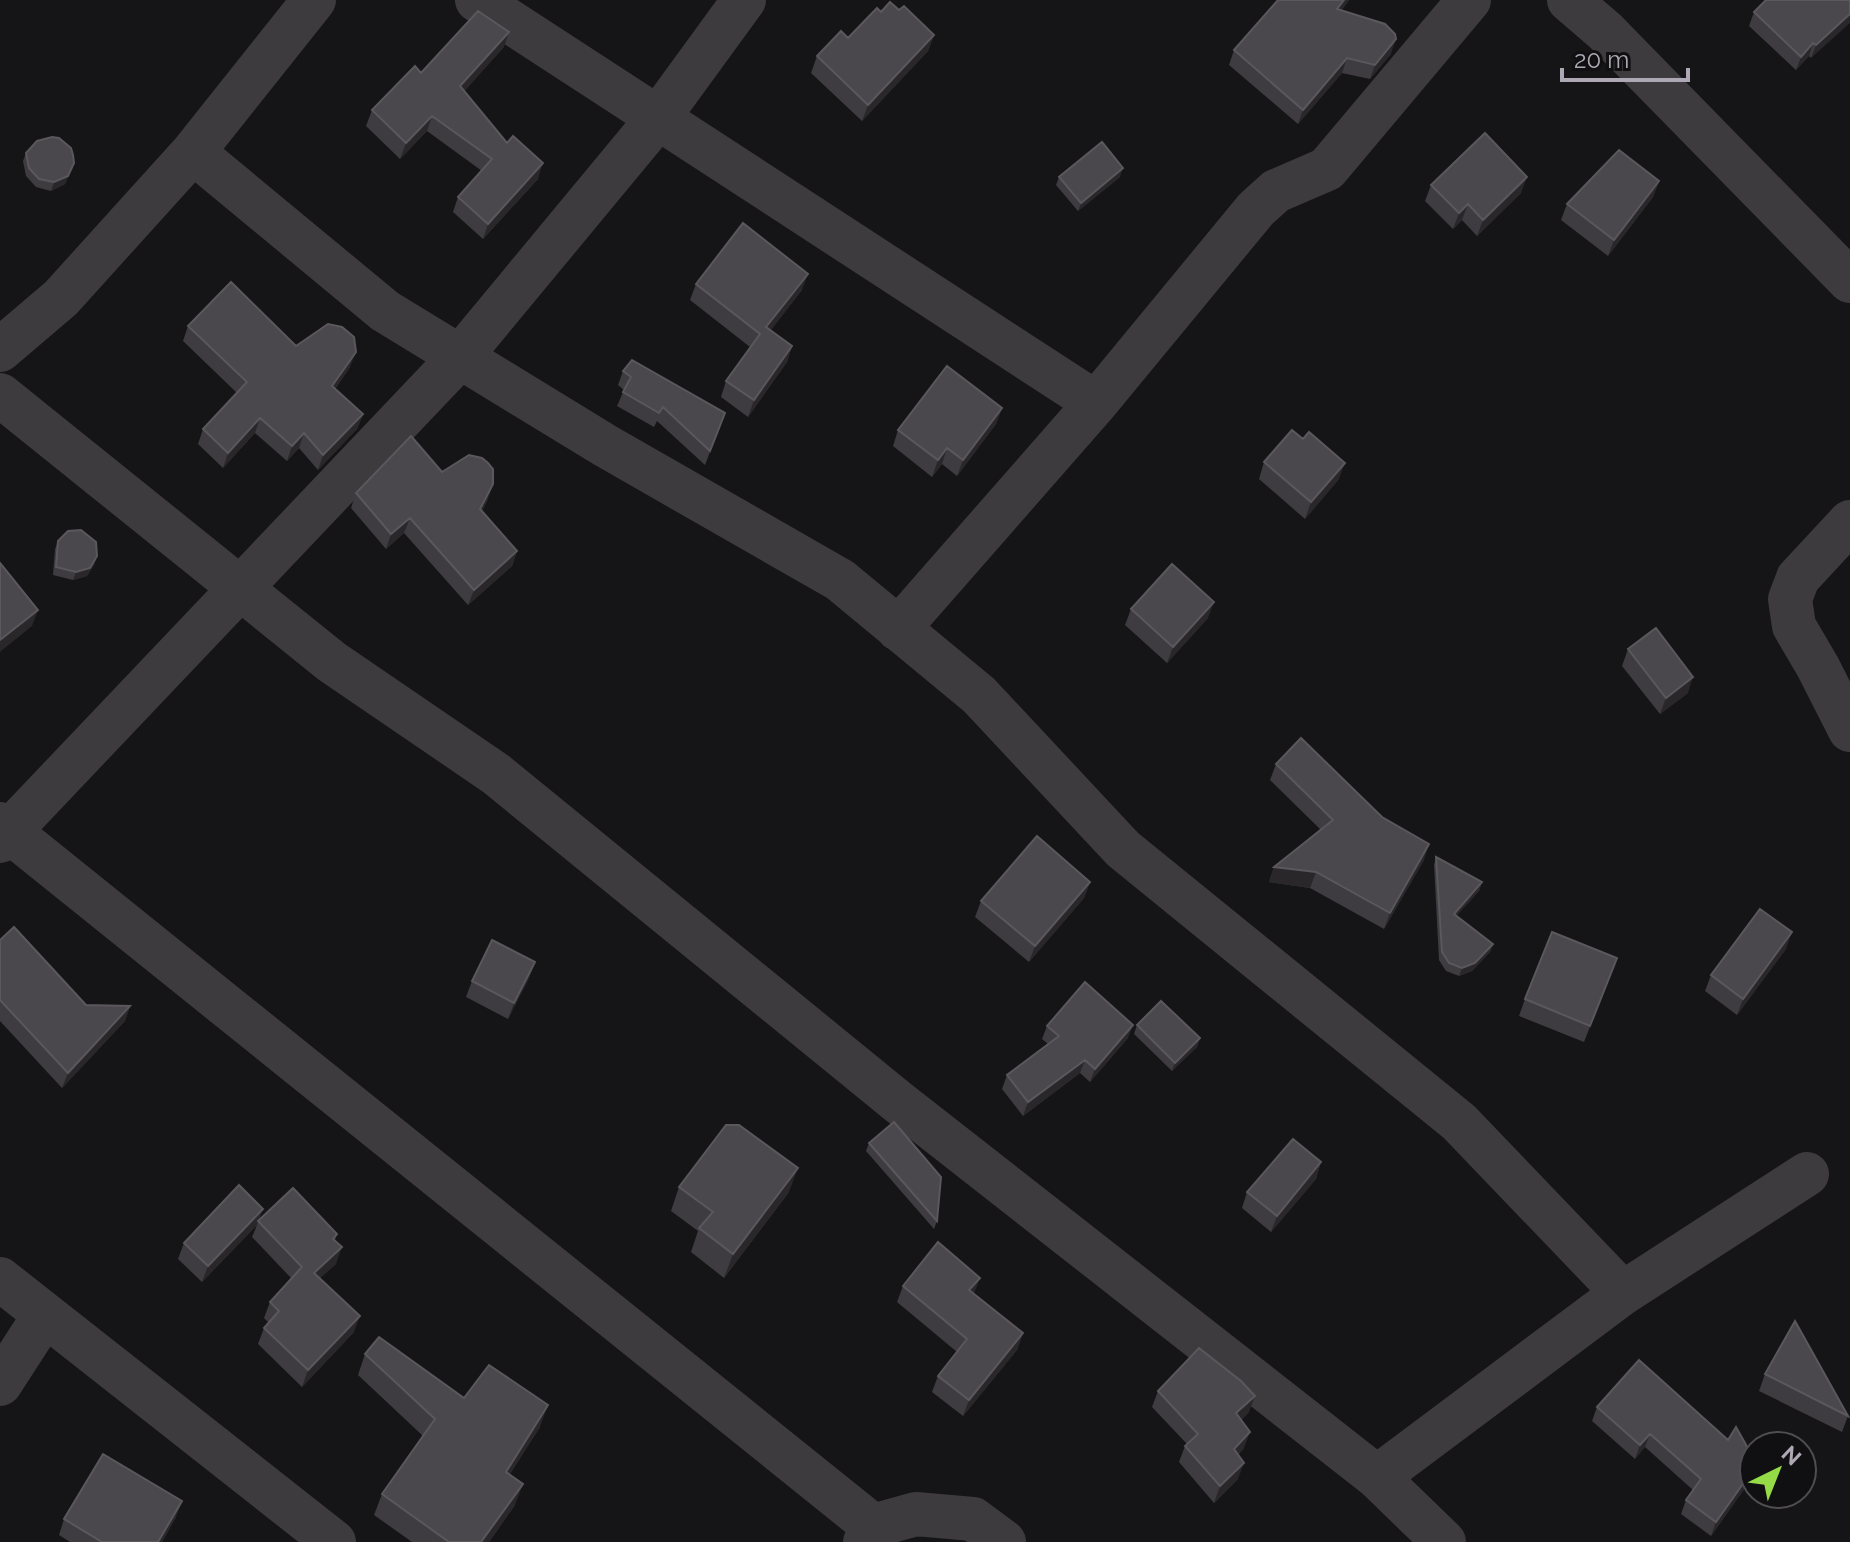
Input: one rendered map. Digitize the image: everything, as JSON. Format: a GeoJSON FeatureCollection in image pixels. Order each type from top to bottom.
{"type":"FeatureCollection","features":[{"type":"Feature","properties":{"kind":"street"},"geometry":{"type":"LineString","coordinates":[[0,350],[61,298],[193,152],[314,0]]}},
{"type":"Feature","properties":{"kind":"street"},"geometry":{"type":"LineString","coordinates":[[477,0],[1096,403]]}},
{"type":"Feature","properties":{"kind":"street"},"geometry":{"type":"LineString","coordinates":[[744,0],[658,118],[460,357],[3,832],[869,1534],[916,1514],[973,1519],[1004,1542]]}},
{"type":"Feature","properties":{"kind":"street"},"geometry":{"type":"LineString","coordinates":[[898,629],[1096,403],[1256,209],[1276,191],[1327,169],[1469,0]]}},
{"type":"Feature","properties":{"kind":"street"},"geometry":{"type":"LineString","coordinates":[[1569,0],[1605,31],[1850,281]]}},
{"type":"Feature","properties":{"kind":"street"},"geometry":{"type":"LineString","coordinates":[[193,152],[385,311],[606,446],[840,580],[979,695],[1123,849],[1459,1122],[1623,1293]]}},
{"type":"Feature","properties":{"kind":"street"},"geometry":{"type":"LineString","coordinates":[[0,395],[332,662],[496,774],[897,1101],[1377,1477],[1444,1542]]}},
{"type":"Feature","properties":{"kind":"street"},"geometry":{"type":"LineString","coordinates":[[1850,522],[1798,578],[1790,599],[1794,626],[1850,730]]}},
{"type":"Feature","properties":{"kind":"street"},"geometry":{"type":"LineString","coordinates":[[1377,1477],[1623,1293],[1807,1174]]}},
{"type":"Feature","properties":{"kind":"street"},"geometry":{"type":"LineString","coordinates":[[0,1279],[334,1542]]}},
{"type":"Feature","properties":{"kind":"street"},"geometry":{"type":"LineString","coordinates":[[0,1384],[44,1316]]}},
{"type":"Feature","properties":{"kind":"building"},"geometry":{"type":"Polygon","coordinates":[[[1278,0],[1344,0],[1337,9],[1385,24],[1396,39],[1375,65],[1347,58],[1303,110],[1234,50],[1278,0]]]}},
{"type":"Feature","properties":{"kind":"building"},"geometry":{"type":"Polygon","coordinates":[[[1766,0],[1850,0],[1850,14],[1816,45],[1813,43],[1801,57],[1754,12],[1766,0]]]}},
{"type":"Feature","properties":{"kind":"building"},"geometry":{"type":"Polygon","coordinates":[[[890,2],[899,10],[904,6],[934,35],[868,105],[817,56],[841,31],[848,38],[877,8],[881,12],[890,2]]]}},
{"type":"Feature","properties":{"kind":"building"},"geometry":{"type":"Polygon","coordinates":[[[478,11],[509,32],[460,86],[507,143],[513,136],[543,163],[488,224],[458,197],[492,159],[432,116],[406,143],[372,110],[415,66],[421,73],[478,11]]]}},
{"type":"Feature","properties":{"kind":"building"},"geometry":{"type":"Polygon","coordinates":[[[1485,133],[1527,177],[1483,220],[1468,204],[1459,213],[1431,185],[1485,133]]]}},
{"type":"Feature","properties":{"kind":"building"},"geometry":{"type":"Polygon","coordinates":[[[59,138],[71,148],[74,163],[68,176],[54,182],[39,179],[29,168],[26,153],[37,141],[59,138]]]}},
{"type":"Feature","properties":{"kind":"building"},"geometry":{"type":"Polygon","coordinates":[[[1102,142],[1123,168],[1081,203],[1059,177],[1102,142]]]}},
{"type":"Feature","properties":{"kind":"building"},"geometry":{"type":"Polygon","coordinates":[[[1619,150],[1659,181],[1614,240],[1567,204],[1619,150]]]}},
{"type":"Feature","properties":{"kind":"building"},"geometry":{"type":"Polygon","coordinates":[[[743,223],[808,274],[766,327],[792,346],[754,400],[726,381],[760,334],[696,284],[743,223]]]}},
{"type":"Feature","properties":{"kind":"building"},"geometry":{"type":"Polygon","coordinates":[[[231,282],[296,346],[328,324],[342,327],[354,337],[356,352],[332,386],[363,414],[323,455],[304,433],[292,446],[260,418],[228,453],[203,429],[247,382],[188,326],[231,282]]]}},
{"type":"Feature","properties":{"kind":"building"},"geometry":{"type":"Polygon","coordinates":[[[632,360],[725,413],[710,451],[663,407],[659,413],[623,392],[631,377],[623,371],[632,360]]]}},
{"type":"Feature","properties":{"kind":"building"},"geometry":{"type":"Polygon","coordinates":[[[947,366],[1002,408],[963,460],[947,448],[938,460],[898,430],[947,366]]]}},
{"type":"Feature","properties":{"kind":"building"},"geometry":{"type":"Polygon","coordinates":[[[1292,430],[1303,439],[1309,432],[1345,463],[1311,502],[1264,462],[1292,430]]]}},
{"type":"Feature","properties":{"kind":"building"},"geometry":{"type":"Polygon","coordinates":[[[411,436],[442,472],[469,455],[482,458],[493,469],[493,484],[480,509],[517,551],[474,590],[410,518],[391,534],[356,493],[411,436]]]}},
{"type":"Feature","properties":{"kind":"building"},"geometry":{"type":"Polygon","coordinates":[[[81,530],[96,542],[97,556],[90,568],[76,572],[56,567],[58,541],[68,531],[81,530]]]}},
{"type":"Feature","properties":{"kind":"building"},"geometry":{"type":"Polygon","coordinates":[[[0,563],[38,610],[0,640],[0,563]]]}},
{"type":"Feature","properties":{"kind":"building"},"geometry":{"type":"Polygon","coordinates":[[[1172,564],[1214,602],[1173,647],[1131,609],[1172,564]]]}},
{"type":"Feature","properties":{"kind":"building"},"geometry":{"type":"Polygon","coordinates":[[[1656,628],[1693,677],[1666,698],[1628,649],[1656,628]]]}},
{"type":"Feature","properties":{"kind":"building"},"geometry":{"type":"Polygon","coordinates":[[[1301,738],[1382,817],[1429,844],[1390,913],[1316,872],[1274,867],[1333,820],[1276,764],[1301,738]]]}},
{"type":"Feature","properties":{"kind":"building"},"geometry":{"type":"Polygon","coordinates":[[[1037,836],[1090,882],[1035,946],[981,901],[1037,836]]]}},
{"type":"Feature","properties":{"kind":"building"},"geometry":{"type":"Polygon","coordinates":[[[1436,857],[1482,882],[1454,914],[1493,944],[1475,963],[1462,968],[1449,963],[1442,952],[1436,857]]]}},
{"type":"Feature","properties":{"kind":"building"},"geometry":{"type":"Polygon","coordinates":[[[1760,909],[1792,932],[1743,999],[1711,975],[1760,909]]]}},
{"type":"Feature","properties":{"kind":"building"},"geometry":{"type":"Polygon","coordinates":[[[14,927],[86,1005],[130,1006],[68,1073],[0,1000],[0,940],[14,927]]]}},
{"type":"Feature","properties":{"kind":"building"},"geometry":{"type":"Polygon","coordinates":[[[1552,932],[1617,958],[1590,1026],[1525,999],[1552,932]]]}},
{"type":"Feature","properties":{"kind":"building"},"geometry":{"type":"Polygon","coordinates":[[[492,940],[535,962],[514,1003],[472,981],[492,940]]]}},
{"type":"Feature","properties":{"kind":"building"},"geometry":{"type":"Polygon","coordinates":[[[1085,982],[1133,1025],[1095,1069],[1085,1060],[1028,1102],[1007,1075],[1059,1036],[1047,1026],[1085,982]]]}},
{"type":"Feature","properties":{"kind":"building"},"geometry":{"type":"Polygon","coordinates":[[[1161,1001],[1200,1038],[1175,1063],[1137,1025],[1161,1001]]]}},
{"type":"Feature","properties":{"kind":"building"},"geometry":{"type":"Polygon","coordinates":[[[894,1122],[941,1177],[937,1221],[869,1143],[894,1122]]]}},
{"type":"Feature","properties":{"kind":"building"},"geometry":{"type":"Polygon","coordinates":[[[726,1125],[739,1125],[798,1168],[733,1254],[699,1228],[713,1212],[679,1187],[726,1125]]]}},
{"type":"Feature","properties":{"kind":"building"},"geometry":{"type":"Polygon","coordinates":[[[1293,1139],[1321,1162],[1277,1216],[1247,1192],[1293,1139]]]}},
{"type":"Feature","properties":{"kind":"building"},"geometry":{"type":"Polygon","coordinates":[[[239,1185],[263,1209],[208,1266],[184,1243],[239,1185]]]}},
{"type":"Feature","properties":{"kind":"building"},"geometry":{"type":"Polygon","coordinates":[[[293,1188],[337,1234],[333,1239],[342,1247],[314,1273],[360,1316],[308,1370],[264,1328],[279,1311],[270,1302],[302,1267],[258,1221],[293,1188]]]}},
{"type":"Feature","properties":{"kind":"building"},"geometry":{"type":"Polygon","coordinates":[[[938,1242],[980,1278],[969,1290],[1023,1333],[969,1400],[938,1376],[967,1339],[903,1286],[938,1242]]]}},
{"type":"Feature","properties":{"kind":"building"},"geometry":{"type":"Polygon","coordinates":[[[1795,1321],[1848,1416],[1765,1374],[1795,1321]]]}},
{"type":"Feature","properties":{"kind":"building"},"geometry":{"type":"Polygon","coordinates":[[[379,1337],[464,1398],[489,1365],[548,1405],[506,1472],[523,1484],[481,1542],[449,1542],[382,1494],[435,1419],[365,1354],[379,1337]]]}},
{"type":"Feature","properties":{"kind":"building"},"geometry":{"type":"Polygon","coordinates":[[[1199,1348],[1255,1396],[1236,1413],[1250,1432],[1234,1449],[1244,1463],[1220,1486],[1185,1446],[1198,1434],[1158,1391],[1199,1348]]]}},
{"type":"Feature","properties":{"kind":"building"},"geometry":{"type":"Polygon","coordinates":[[[1639,1360],[1728,1440],[1736,1427],[1738,1491],[1716,1522],[1686,1500],[1701,1479],[1650,1434],[1640,1445],[1597,1407],[1639,1360]]]}},
{"type":"Feature","properties":{"kind":"building"},"geometry":{"type":"Polygon","coordinates":[[[103,1454],[182,1501],[158,1542],[102,1542],[64,1519],[103,1454]]]}}]}
